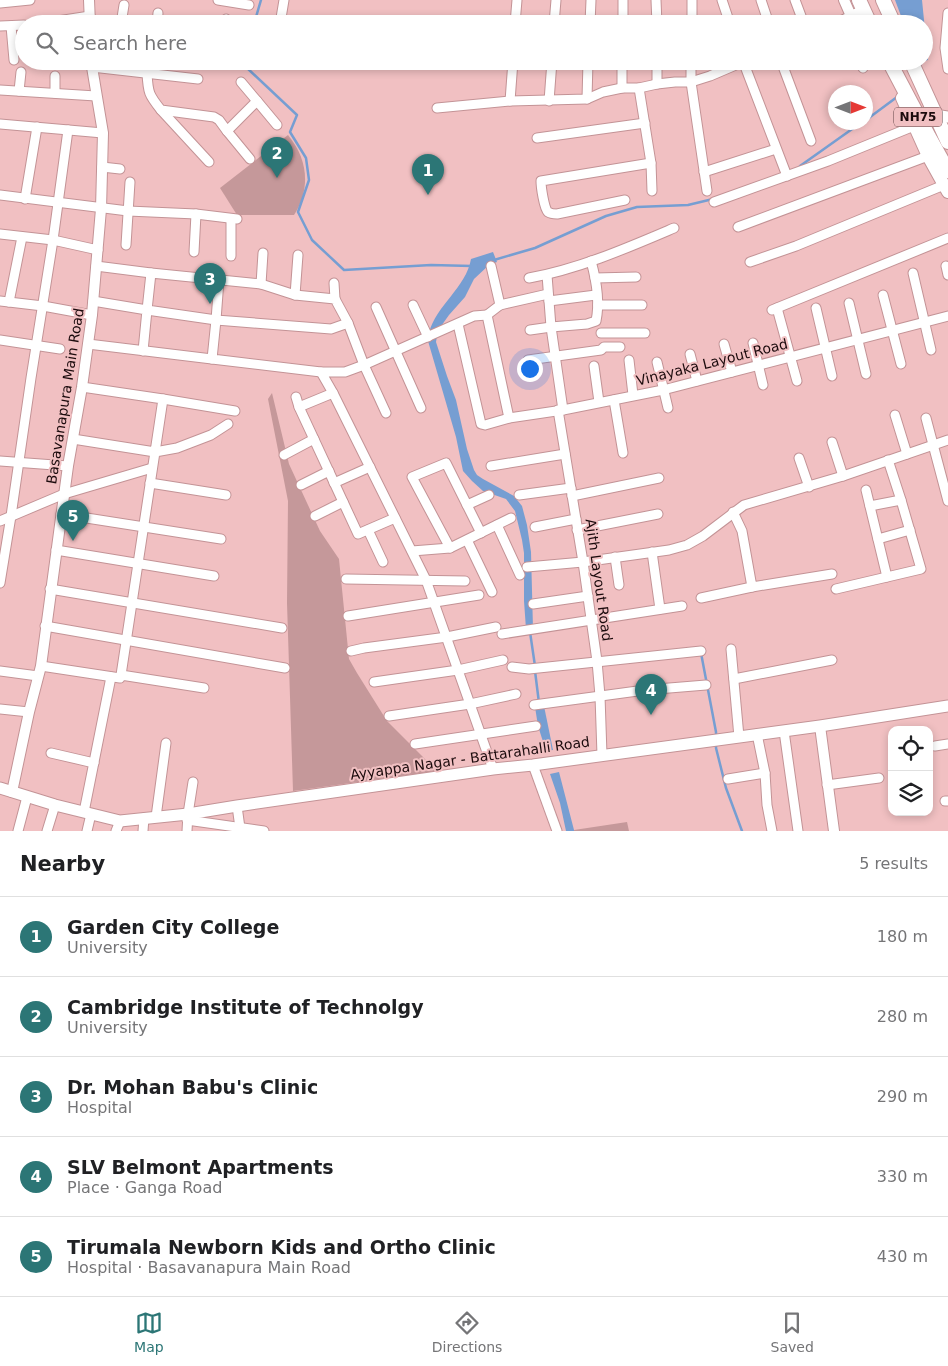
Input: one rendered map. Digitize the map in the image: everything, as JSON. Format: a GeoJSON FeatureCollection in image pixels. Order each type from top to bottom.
{"type":"FeatureCollection","features":[{"type":"Feature","properties":{"kind":"highway"},"geometry":{"type":"LineString","coordinates":[[883,0],[890,15]]}},
{"type":"Feature","properties":{"kind":"highway","name":"NH75"},"geometry":{"type":"LineString","coordinates":[[894,70],[928,137],[948,171]]}},
{"type":"Feature","properties":{"kind":"highway","name":"NH75"},"geometry":{"type":"LineString","coordinates":[[916,70],[942,116],[948,142]]}},
{"type":"Feature","properties":{"kind":"main road"},"geometry":{"type":"LineString","coordinates":[[896,74],[899,92],[928,156],[946,188]]}},
{"type":"Feature","properties":{"kind":"main road","name":"Ayyappa Nagar - Battarahalli Road"},"geometry":{"type":"LineString","coordinates":[[0,788],[87,813],[118,826],[144,818],[188,817],[237,806],[493,769],[820,726],[948,706]]}},
{"type":"Feature","properties":{"kind":"street"},"geometry":{"type":"LineString","coordinates":[[0,3],[30,0]]}},
{"type":"Feature","properties":{"kind":"street"},"geometry":{"type":"LineString","coordinates":[[89,0],[90,15]]}},
{"type":"Feature","properties":{"kind":"street"},"geometry":{"type":"LineString","coordinates":[[218,0],[249,5]]}},
{"type":"Feature","properties":{"kind":"street"},"geometry":{"type":"LineString","coordinates":[[282,15],[284,0]]}},
{"type":"Feature","properties":{"kind":"street"},"geometry":{"type":"LineString","coordinates":[[516,15],[517,0]]}},
{"type":"Feature","properties":{"kind":"street"},"geometry":{"type":"LineString","coordinates":[[555,15],[556,0]]}},
{"type":"Feature","properties":{"kind":"street"},"geometry":{"type":"LineString","coordinates":[[590,0],[590,15]]}},
{"type":"Feature","properties":{"kind":"street"},"geometry":{"type":"LineString","coordinates":[[623,0],[623,15]]}},
{"type":"Feature","properties":{"kind":"street"},"geometry":{"type":"LineString","coordinates":[[656,0],[657,15]]}},
{"type":"Feature","properties":{"kind":"street"},"geometry":{"type":"LineString","coordinates":[[692,0],[692,15]]}},
{"type":"Feature","properties":{"kind":"street"},"geometry":{"type":"LineString","coordinates":[[722,0],[727,15]]}},
{"type":"Feature","properties":{"kind":"street"},"geometry":{"type":"LineString","coordinates":[[760,0],[766,15]]}},
{"type":"Feature","properties":{"kind":"street"},"geometry":{"type":"LineString","coordinates":[[795,0],[801,15]]}},
{"type":"Feature","properties":{"kind":"street"},"geometry":{"type":"LineString","coordinates":[[844,0],[849,15]]}},
{"type":"Feature","properties":{"kind":"street"},"geometry":{"type":"LineString","coordinates":[[122,15],[124,5]]}},
{"type":"Feature","properties":{"kind":"street"},"geometry":{"type":"LineString","coordinates":[[948,13],[945,48],[948,70]]}},
{"type":"Feature","properties":{"kind":"street"},"geometry":{"type":"LineString","coordinates":[[0,26],[15,26]]}},
{"type":"Feature","properties":{"kind":"street"},"geometry":{"type":"LineString","coordinates":[[11,26],[14,60]]}},
{"type":"Feature","properties":{"kind":"street","name":"Basavanapura Main Road"},"geometry":{"type":"LineString","coordinates":[[12,792],[39,671],[68,466],[92,315],[102,209],[103,133],[92,70]]}},
{"type":"Feature","properties":{"kind":"street"},"geometry":{"type":"LineString","coordinates":[[128,70],[198,79]]}},
{"type":"Feature","properties":{"kind":"street"},"geometry":{"type":"LineString","coordinates":[[510,101],[512,70]]}},
{"type":"Feature","properties":{"kind":"street"},"geometry":{"type":"LineString","coordinates":[[549,100],[551,70]]}},
{"type":"Feature","properties":{"kind":"street"},"geometry":{"type":"LineString","coordinates":[[587,99],[588,70]]}},
{"type":"Feature","properties":{"kind":"street"},"geometry":{"type":"LineString","coordinates":[[622,70],[622,88]]}},
{"type":"Feature","properties":{"kind":"street"},"geometry":{"type":"LineString","coordinates":[[657,70],[657,84]]}},
{"type":"Feature","properties":{"kind":"street"},"geometry":{"type":"LineString","coordinates":[[691,70],[691,82],[707,191]]}},
{"type":"Feature","properties":{"kind":"street"},"geometry":{"type":"LineString","coordinates":[[437,108],[510,101],[587,99],[604,92],[622,88],[691,82],[727,70]]}},
{"type":"Feature","properties":{"kind":"street"},"geometry":{"type":"LineString","coordinates":[[747,70],[786,173]]}},
{"type":"Feature","properties":{"kind":"street"},"geometry":{"type":"LineString","coordinates":[[784,70],[811,141]]}},
{"type":"Feature","properties":{"kind":"street"},"geometry":{"type":"LineString","coordinates":[[20,91],[21,72]]}},
{"type":"Feature","properties":{"kind":"street"},"geometry":{"type":"LineString","coordinates":[[147,73],[149,95],[209,162]]}},
{"type":"Feature","properties":{"kind":"street"},"geometry":{"type":"LineString","coordinates":[[55,76],[55,93]]}},
{"type":"Feature","properties":{"kind":"street"},"geometry":{"type":"LineString","coordinates":[[241,82],[277,126]]}},
{"type":"Feature","properties":{"kind":"street"},"geometry":{"type":"LineString","coordinates":[[639,88],[651,163],[652,191]]}},
{"type":"Feature","properties":{"kind":"street"},"geometry":{"type":"LineString","coordinates":[[0,90],[96,96]]}},
{"type":"Feature","properties":{"kind":"street"},"geometry":{"type":"LineString","coordinates":[[227,131],[257,101]]}},
{"type":"Feature","properties":{"kind":"street"},"geometry":{"type":"LineString","coordinates":[[161,110],[214,117],[219,120],[250,159]]}},
{"type":"Feature","properties":{"kind":"street"},"geometry":{"type":"LineString","coordinates":[[537,138],[645,123]]}},
{"type":"Feature","properties":{"kind":"street"},"geometry":{"type":"LineString","coordinates":[[0,124],[103,133]]}},
{"type":"Feature","properties":{"kind":"street"},"geometry":{"type":"LineString","coordinates":[[714,202],[786,173],[828,161],[914,126]]}},
{"type":"Feature","properties":{"kind":"street"},"geometry":{"type":"LineString","coordinates":[[25,199],[37,127]]}},
{"type":"Feature","properties":{"kind":"street"},"geometry":{"type":"LineString","coordinates":[[0,583],[68,130]]}},
{"type":"Feature","properties":{"kind":"street"},"geometry":{"type":"LineString","coordinates":[[704,172],[776,149]]}},
{"type":"Feature","properties":{"kind":"street"},"geometry":{"type":"LineString","coordinates":[[738,227],[928,156]]}},
{"type":"Feature","properties":{"kind":"street"},"geometry":{"type":"LineString","coordinates":[[625,200],[557,214],[550,213],[546,209],[540,181],[651,163]]}},
{"type":"Feature","properties":{"kind":"street"},"geometry":{"type":"LineString","coordinates":[[102,167],[120,169]]}},
{"type":"Feature","properties":{"kind":"street"},"geometry":{"type":"LineString","coordinates":[[126,245],[130,182]]}},
{"type":"Feature","properties":{"kind":"street"},"geometry":{"type":"LineString","coordinates":[[750,262],[946,188]]}},
{"type":"Feature","properties":{"kind":"street"},"geometry":{"type":"LineString","coordinates":[[0,196],[102,209],[196,214],[234,219],[231,256]]}},
{"type":"Feature","properties":{"kind":"street"},"geometry":{"type":"LineString","coordinates":[[194,252],[196,214]]}},
{"type":"Feature","properties":{"kind":"street"},"geometry":{"type":"LineString","coordinates":[[529,278],[547,275],[591,261],[674,228]]}},
{"type":"Feature","properties":{"kind":"street"},"geometry":{"type":"LineString","coordinates":[[0,234],[53,240],[97,250]]}},
{"type":"Feature","properties":{"kind":"street"},"geometry":{"type":"LineString","coordinates":[[22,237],[4,302],[43,306],[92,315]]}},
{"type":"Feature","properties":{"kind":"street"},"geometry":{"type":"LineString","coordinates":[[797,381],[791,356],[775,309],[948,238]]}},
{"type":"Feature","properties":{"kind":"street"},"geometry":{"type":"LineString","coordinates":[[261,284],[263,253]]}},
{"type":"Feature","properties":{"kind":"street"},"geometry":{"type":"LineString","coordinates":[[295,295],[298,255]]}},
{"type":"Feature","properties":{"kind":"street"},"geometry":{"type":"LineString","coordinates":[[591,261],[598,305],[596,321],[604,347]]}},
{"type":"Feature","properties":{"kind":"street"},"geometry":{"type":"LineString","coordinates":[[96,266],[261,284],[295,295],[335,299]]}},
{"type":"Feature","properties":{"kind":"street"},"geometry":{"type":"LineString","coordinates":[[492,266],[500,305]]}},
{"type":"Feature","properties":{"kind":"street"},"geometry":{"type":"LineString","coordinates":[[143,351],[151,273]]}},
{"type":"Feature","properties":{"kind":"street"},"geometry":{"type":"LineString","coordinates":[[913,273],[931,350]]}},
{"type":"Feature","properties":{"kind":"street","name":"Ajith Layout Road"},"geometry":{"type":"LineString","coordinates":[[547,275],[565,454],[583,562],[596,661],[600,696],[602,755]]}},
{"type":"Feature","properties":{"kind":"street"},"geometry":{"type":"LineString","coordinates":[[595,278],[636,277]]}},
{"type":"Feature","properties":{"kind":"street"},"geometry":{"type":"LineString","coordinates":[[212,359],[219,280]]}},
{"type":"Feature","properties":{"kind":"street"},"geometry":{"type":"LineString","coordinates":[[334,283],[335,299],[348,323],[364,366],[386,413]]}},
{"type":"Feature","properties":{"kind":"street"},"geometry":{"type":"LineString","coordinates":[[88,344],[321,372],[345,372],[364,366],[474,316],[487,315],[500,305],[548,297],[596,295]]}},
{"type":"Feature","properties":{"kind":"street"},"geometry":{"type":"LineString","coordinates":[[883,295],[901,364]]}},
{"type":"Feature","properties":{"kind":"street"},"geometry":{"type":"LineString","coordinates":[[93,301],[216,320],[331,329],[348,323]]}},
{"type":"Feature","properties":{"kind":"street"},"geometry":{"type":"LineString","coordinates":[[849,303],[866,374]]}},
{"type":"Feature","properties":{"kind":"street"},"geometry":{"type":"LineString","coordinates":[[414,305],[428,337]]}},
{"type":"Feature","properties":{"kind":"street"},"geometry":{"type":"LineString","coordinates":[[598,305],[642,305]]}},
{"type":"Feature","properties":{"kind":"street"},"geometry":{"type":"LineString","coordinates":[[376,307],[421,408]]}},
{"type":"Feature","properties":{"kind":"street"},"geometry":{"type":"LineString","coordinates":[[816,308],[832,376]]}},
{"type":"Feature","properties":{"kind":"street"},"geometry":{"type":"LineString","coordinates":[[487,315],[509,418]]}},
{"type":"Feature","properties":{"kind":"street","name":"Vinayaka Layout Road"},"geometry":{"type":"LineString","coordinates":[[458,324],[482,424],[485,425],[509,418],[663,390],[948,316]]}},
{"type":"Feature","properties":{"kind":"street"},"geometry":{"type":"LineString","coordinates":[[530,330],[586,324],[596,321]]}},
{"type":"Feature","properties":{"kind":"street"},"geometry":{"type":"LineString","coordinates":[[601,333],[645,333]]}},
{"type":"Feature","properties":{"kind":"street"},"geometry":{"type":"LineString","coordinates":[[0,340],[60,349]]}},
{"type":"Feature","properties":{"kind":"street"},"geometry":{"type":"LineString","coordinates":[[753,343],[763,385]]}},
{"type":"Feature","properties":{"kind":"street"},"geometry":{"type":"LineString","coordinates":[[724,344],[732,372]]}},
{"type":"Feature","properties":{"kind":"street"},"geometry":{"type":"LineString","coordinates":[[528,360],[601,350],[604,347],[620,347]]}},
{"type":"Feature","properties":{"kind":"street"},"geometry":{"type":"LineString","coordinates":[[690,354],[697,381]]}},
{"type":"Feature","properties":{"kind":"street"},"geometry":{"type":"LineString","coordinates":[[629,360],[633,395]]}},
{"type":"Feature","properties":{"kind":"street"},"geometry":{"type":"LineString","coordinates":[[657,362],[668,408]]}},
{"type":"Feature","properties":{"kind":"street"},"geometry":{"type":"LineString","coordinates":[[594,366],[599,402]]}},
{"type":"Feature","properties":{"kind":"street"},"geometry":{"type":"LineString","coordinates":[[321,372],[333,392],[426,580],[493,769]]}},
{"type":"Feature","properties":{"kind":"street"},"geometry":{"type":"LineString","coordinates":[[82,387],[163,398],[235,411]]}},
{"type":"Feature","properties":{"kind":"street"},"geometry":{"type":"LineString","coordinates":[[298,407],[333,392]]}},
{"type":"Feature","properties":{"kind":"street"},"geometry":{"type":"LineString","coordinates":[[296,397],[298,407],[358,534],[395,518]]}},
{"type":"Feature","properties":{"kind":"street"},"geometry":{"type":"LineString","coordinates":[[121,675],[163,398]]}},
{"type":"Feature","properties":{"kind":"street"},"geometry":{"type":"LineString","coordinates":[[614,400],[624,453]]}},
{"type":"Feature","properties":{"kind":"street"},"geometry":{"type":"LineString","coordinates":[[895,415],[907,454]]}},
{"type":"Feature","properties":{"kind":"street"},"geometry":{"type":"LineString","coordinates":[[926,418],[948,501]]}},
{"type":"Feature","properties":{"kind":"street"},"geometry":{"type":"LineString","coordinates":[[73,440],[156,452],[194,442],[211,435],[228,424]]}},
{"type":"Feature","properties":{"kind":"street"},"geometry":{"type":"LineString","coordinates":[[284,455],[314,439]]}},
{"type":"Feature","properties":{"kind":"street"},"geometry":{"type":"LineString","coordinates":[[527,567],[583,562],[687,545],[703,536],[744,505],[843,476],[948,440]]}},
{"type":"Feature","properties":{"kind":"street"},"geometry":{"type":"LineString","coordinates":[[832,442],[843,476]]}},
{"type":"Feature","properties":{"kind":"street"},"geometry":{"type":"LineString","coordinates":[[491,466],[565,454]]}},
{"type":"Feature","properties":{"kind":"street"},"geometry":{"type":"LineString","coordinates":[[799,458],[809,486]]}},
{"type":"Feature","properties":{"kind":"street"},"geometry":{"type":"LineString","coordinates":[[836,589],[921,569],[888,460]]}},
{"type":"Feature","properties":{"kind":"street"},"geometry":{"type":"LineString","coordinates":[[0,461],[68,466]]}},
{"type":"Feature","properties":{"kind":"street"},"geometry":{"type":"LineString","coordinates":[[450,548],[412,477],[446,464],[481,532]]}},
{"type":"Feature","properties":{"kind":"street"},"geometry":{"type":"LineString","coordinates":[[334,482],[370,467]]}},
{"type":"Feature","properties":{"kind":"street"},"geometry":{"type":"LineString","coordinates":[[0,521],[64,494],[152,468]]}},
{"type":"Feature","properties":{"kind":"street"},"geometry":{"type":"LineString","coordinates":[[301,485],[329,471]]}},
{"type":"Feature","properties":{"kind":"street"},"geometry":{"type":"LineString","coordinates":[[519,495],[572,492],[659,478]]}},
{"type":"Feature","properties":{"kind":"street"},"geometry":{"type":"LineString","coordinates":[[150,483],[226,495]]}},
{"type":"Feature","properties":{"kind":"street"},"geometry":{"type":"LineString","coordinates":[[866,490],[887,577]]}},
{"type":"Feature","properties":{"kind":"street"},"geometry":{"type":"LineString","coordinates":[[467,505],[489,495]]}},
{"type":"Feature","properties":{"kind":"street"},"geometry":{"type":"LineString","coordinates":[[870,506],[901,500]]}},
{"type":"Feature","properties":{"kind":"street"},"geometry":{"type":"LineString","coordinates":[[315,516],[343,502]]}},
{"type":"Feature","properties":{"kind":"street"},"geometry":{"type":"LineString","coordinates":[[733,512],[742,531],[752,588]]}},
{"type":"Feature","properties":{"kind":"street"},"geometry":{"type":"LineString","coordinates":[[61,514],[221,539]]}},
{"type":"Feature","properties":{"kind":"street"},"geometry":{"type":"LineString","coordinates":[[577,530],[658,514]]}},
{"type":"Feature","properties":{"kind":"street"},"geometry":{"type":"LineString","coordinates":[[412,551],[450,548],[511,518]]}},
{"type":"Feature","properties":{"kind":"street"},"geometry":{"type":"LineString","coordinates":[[536,527],[576,519]]}},
{"type":"Feature","properties":{"kind":"street"},"geometry":{"type":"LineString","coordinates":[[497,525],[520,575]]}},
{"type":"Feature","properties":{"kind":"street"},"geometry":{"type":"LineString","coordinates":[[368,530],[383,562]]}},
{"type":"Feature","properties":{"kind":"street"},"geometry":{"type":"LineString","coordinates":[[878,539],[910,530]]}},
{"type":"Feature","properties":{"kind":"street"},"geometry":{"type":"LineString","coordinates":[[467,540],[492,592]]}},
{"type":"Feature","properties":{"kind":"street"},"geometry":{"type":"LineString","coordinates":[[56,550],[214,576]]}},
{"type":"Feature","properties":{"kind":"street"},"geometry":{"type":"LineString","coordinates":[[652,552],[660,609]]}},
{"type":"Feature","properties":{"kind":"street"},"geometry":{"type":"LineString","coordinates":[[615,557],[619,585]]}},
{"type":"Feature","properties":{"kind":"street"},"geometry":{"type":"LineString","coordinates":[[701,598],[832,574]]}},
{"type":"Feature","properties":{"kind":"street"},"geometry":{"type":"LineString","coordinates":[[346,578],[465,581]]}},
{"type":"Feature","properties":{"kind":"street"},"geometry":{"type":"LineString","coordinates":[[50,589],[282,628]]}},
{"type":"Feature","properties":{"kind":"street"},"geometry":{"type":"LineString","coordinates":[[348,616],[480,596]]}},
{"type":"Feature","properties":{"kind":"street"},"geometry":{"type":"LineString","coordinates":[[533,604],[588,596]]}},
{"type":"Feature","properties":{"kind":"street"},"geometry":{"type":"LineString","coordinates":[[351,651],[682,606]]}},
{"type":"Feature","properties":{"kind":"street"},"geometry":{"type":"LineString","coordinates":[[45,626],[285,668]]}},
{"type":"Feature","properties":{"kind":"street"},"geometry":{"type":"LineString","coordinates":[[731,649],[739,737]]}},
{"type":"Feature","properties":{"kind":"street"},"geometry":{"type":"LineString","coordinates":[[512,667],[533,668],[701,650]]}},
{"type":"Feature","properties":{"kind":"street"},"geometry":{"type":"LineString","coordinates":[[374,682],[458,670],[503,660]]}},
{"type":"Feature","properties":{"kind":"street"},"geometry":{"type":"LineString","coordinates":[[734,679],[832,660]]}},
{"type":"Feature","properties":{"kind":"street"},"geometry":{"type":"LineString","coordinates":[[0,672],[39,671],[120,678],[121,675],[204,688]]}},
{"type":"Feature","properties":{"kind":"street"},"geometry":{"type":"LineString","coordinates":[[87,831],[87,813],[94,763],[111,677]]}},
{"type":"Feature","properties":{"kind":"street"},"geometry":{"type":"LineString","coordinates":[[538,704],[645,690],[706,685]]}},
{"type":"Feature","properties":{"kind":"street"},"geometry":{"type":"LineString","coordinates":[[389,716],[470,704],[516,694]]}},
{"type":"Feature","properties":{"kind":"street"},"geometry":{"type":"LineString","coordinates":[[0,709],[29,712]]}},
{"type":"Feature","properties":{"kind":"street"},"geometry":{"type":"LineString","coordinates":[[415,744],[536,726]]}},
{"type":"Feature","properties":{"kind":"street"},"geometry":{"type":"LineString","coordinates":[[820,726],[834,831]]}},
{"type":"Feature","properties":{"kind":"street"},"geometry":{"type":"LineString","coordinates":[[784,731],[798,831]]}},
{"type":"Feature","properties":{"kind":"street"},"geometry":{"type":"LineString","coordinates":[[757,734],[772,831]]}},
{"type":"Feature","properties":{"kind":"street"},"geometry":{"type":"LineString","coordinates":[[156,817],[166,743]]}},
{"type":"Feature","properties":{"kind":"street"},"geometry":{"type":"LineString","coordinates":[[935,746],[948,744]]}},
{"type":"Feature","properties":{"kind":"street"},"geometry":{"type":"LineString","coordinates":[[51,753],[94,763]]}},
{"type":"Feature","properties":{"kind":"street"},"geometry":{"type":"LineString","coordinates":[[533,765],[557,831]]}},
{"type":"Feature","properties":{"kind":"street"},"geometry":{"type":"LineString","coordinates":[[728,778],[764,773]]}},
{"type":"Feature","properties":{"kind":"street"},"geometry":{"type":"LineString","coordinates":[[828,785],[879,778]]}},
{"type":"Feature","properties":{"kind":"street"},"geometry":{"type":"LineString","coordinates":[[187,831],[193,782]]}},
{"type":"Feature","properties":{"kind":"street"},"geometry":{"type":"LineString","coordinates":[[18,831],[27,797]]}},
{"type":"Feature","properties":{"kind":"street"},"geometry":{"type":"LineString","coordinates":[[48,831],[55,805]]}},
{"type":"Feature","properties":{"kind":"street"},"geometry":{"type":"LineString","coordinates":[[237,806],[240,828]]}},
{"type":"Feature","properties":{"kind":"street"},"geometry":{"type":"LineString","coordinates":[[188,817],[264,831]]}},
{"type":"Feature","properties":{"kind":"street"},"geometry":{"type":"LineString","coordinates":[[143,831],[144,818]]}},
{"type":"Feature","properties":{"kind":"shaded area"},"geometry":{"type":"Polygon","coordinates":[[[288,135],[300,154],[305,174],[303,195],[294,215],[237,215],[220,188],[288,135]]]}},
{"type":"Feature","properties":{"kind":"shaded area"},"geometry":{"type":"Polygon","coordinates":[[[272,393],[289,464],[320,531],[339,559],[349,659],[387,721],[437,771],[293,791],[287,603],[288,501],[268,399],[272,393]]]}},
{"type":"Feature","properties":{"kind":"shaded area"},"geometry":{"type":"Polygon","coordinates":[[[627,822],[629,831],[574,831],[574,830],[627,822]]]}},
{"type":"Feature","properties":{"kind":"water"},"geometry":{"type":"Polygon","coordinates":[[[895,0],[922,0],[924,15],[901,15],[895,0]]]}},
{"type":"Feature","properties":{"kind":"water"},"geometry":{"type":"Polygon","coordinates":[[[493,252],[497,262],[489,265],[474,279],[465,297],[439,329],[429,333],[438,314],[463,279],[471,259],[493,252]]]}},
{"type":"Feature","properties":{"kind":"water"},"geometry":{"type":"Polygon","coordinates":[[[437,336],[436,342],[456,400],[467,449],[474,470],[483,479],[514,496],[522,506],[531,552],[533,629],[526,629],[524,553],[515,511],[506,499],[483,491],[463,471],[456,437],[428,341],[437,336]]]}},
{"type":"Feature","properties":{"kind":"water"},"geometry":{"type":"Polygon","coordinates":[[[544,706],[553,750],[546,751],[538,726],[535,707],[544,706]]]}},
{"type":"Feature","properties":{"kind":"water"},"geometry":{"type":"Polygon","coordinates":[[[559,772],[574,831],[566,831],[560,803],[550,774],[559,772]]]}},
{"type":"Feature","properties":{"kind":"waterway"},"geometry":{"type":"LineString","coordinates":[[257,15],[261,0]]}},
{"type":"Feature","properties":{"kind":"waterway"},"geometry":{"type":"LineString","coordinates":[[249,70],[297,115],[290,132],[306,158],[309,180],[298,212],[312,240],[344,270],[431,265],[472,266]]}},
{"type":"Feature","properties":{"kind":"waterway"},"geometry":{"type":"LineString","coordinates":[[873,115],[897,97]]}},
{"type":"Feature","properties":{"kind":"waterway"},"geometry":{"type":"LineString","coordinates":[[800,166],[851,130]]}},
{"type":"Feature","properties":{"kind":"waterway"},"geometry":{"type":"LineString","coordinates":[[494,260],[535,248],[606,216],[637,207],[688,205],[713,199]]}},
{"type":"Feature","properties":{"kind":"waterway"},"geometry":{"type":"LineString","coordinates":[[530,632],[535,666]]}},
{"type":"Feature","properties":{"kind":"waterway"},"geometry":{"type":"LineString","coordinates":[[701,653],[716,738]]}},
{"type":"Feature","properties":{"kind":"waterway"},"geometry":{"type":"LineString","coordinates":[[535,671],[539,703]]}},
{"type":"Feature","properties":{"kind":"waterway"},"geometry":{"type":"LineString","coordinates":[[716,743],[726,788],[742,831]]}},
{"type":"Feature","properties":{"kind":"place","name":"Cambridge Institute of Technolgy"},"geometry":{"type":"Point","coordinates":[277,178]}},
{"type":"Feature","properties":{"kind":"place","name":"Garden City College"},"geometry":{"type":"Point","coordinates":[428,195]}},
{"type":"Feature","properties":{"kind":"place","name":"Dr. Mohan Babu's Clinic"},"geometry":{"type":"Point","coordinates":[210,304]}},
{"type":"Feature","properties":{"kind":"place","name":"Tirumala Newborn Kids and Ortho Clinic"},"geometry":{"type":"Point","coordinates":[73,541]}},
{"type":"Feature","properties":{"kind":"place","name":"SLV Belmont Apartments"},"geometry":{"type":"Point","coordinates":[651,715]}}]}
